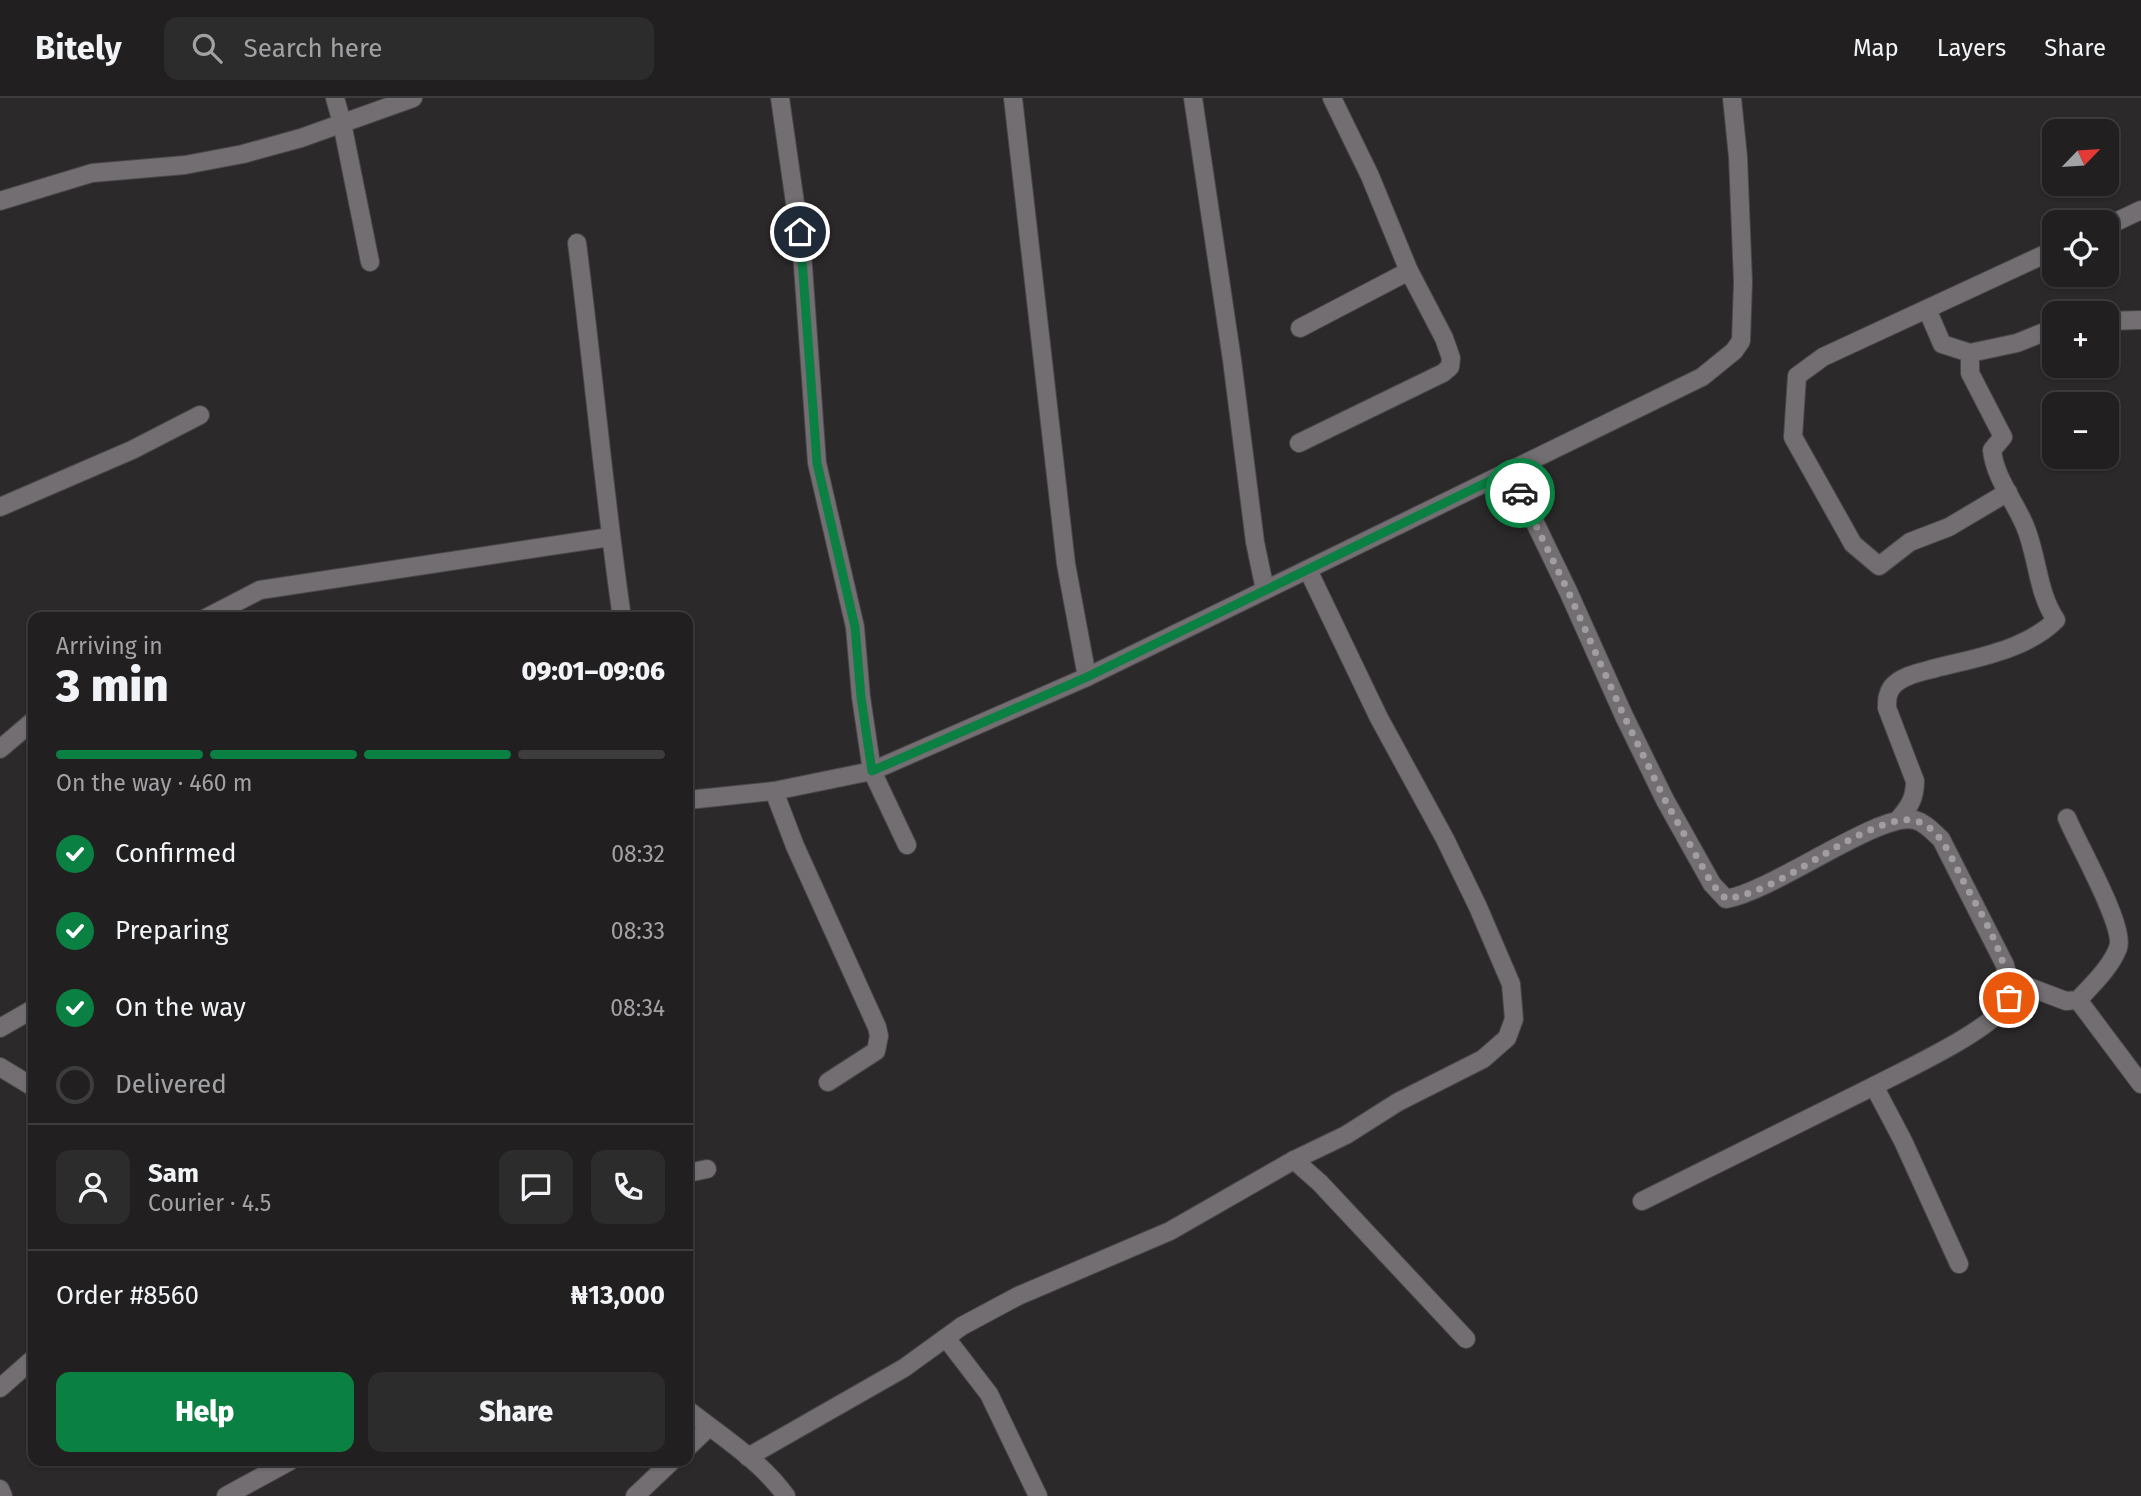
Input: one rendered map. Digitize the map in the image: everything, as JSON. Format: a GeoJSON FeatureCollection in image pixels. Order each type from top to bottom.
{"type":"FeatureCollection","features":[{"type":"Feature","properties":{"kind":"street"},"geometry":{"type":"LineString","coordinates":[[335,98],[370,262]]}},
{"type":"Feature","properties":{"kind":"street"},"geometry":{"type":"LineString","coordinates":[[0,201],[92,173],[186,165],[243,154],[301,138],[413,98]]}},
{"type":"Feature","properties":{"kind":"street"},"geometry":{"type":"LineString","coordinates":[[780,98],[802,252],[817,463],[855,627],[861,697],[872,771],[907,845]]}},
{"type":"Feature","properties":{"kind":"street"},"geometry":{"type":"LineString","coordinates":[[1013,98],[1066,564],[1087,677]]}},
{"type":"Feature","properties":{"kind":"street"},"geometry":{"type":"LineString","coordinates":[[1194,98],[1255,542],[1265,590]]}},
{"type":"Feature","properties":{"kind":"street"},"geometry":{"type":"LineString","coordinates":[[1299,443],[1443,373],[1450,367],[1451,358],[1332,98]]}},
{"type":"Feature","properties":{"kind":"street"},"geometry":{"type":"LineString","coordinates":[[693,799],[775,791],[872,771],[1087,677],[1702,377],[1734,351],[1741,341],[1743,282],[1738,157],[1732,98]]}},
{"type":"Feature","properties":{"kind":"street"},"geometry":{"type":"LineString","coordinates":[[2119,220],[2141,210]]}},
{"type":"Feature","properties":{"kind":"street"},"geometry":{"type":"LineString","coordinates":[[577,243],[621,612]]}},
{"type":"Feature","properties":{"kind":"street"},"geometry":{"type":"LineString","coordinates":[[2008,492],[1948,527],[1910,542],[1879,566],[1853,544],[1793,437],[1797,376],[1823,357],[2042,256]]}},
{"type":"Feature","properties":{"kind":"street"},"geometry":{"type":"LineString","coordinates":[[1300,328],[1409,271]]}},
{"type":"Feature","properties":{"kind":"street"},"geometry":{"type":"LineString","coordinates":[[1927,309],[1942,344],[1970,353],[2017,343],[2042,333]]}},
{"type":"Feature","properties":{"kind":"street"},"geometry":{"type":"LineString","coordinates":[[2119,321],[2141,320]]}},
{"type":"Feature","properties":{"kind":"street"},"geometry":{"type":"LineString","coordinates":[[1898,820],[1911,804],[1915,794],[1915,781],[1887,708],[1887,697],[1893,686],[1910,676],[2025,642],[2046,630],[2056,620],[2045,604],[2026,527],[1994,465],[1992,450],[2003,438],[1970,373],[1970,353]]}},
{"type":"Feature","properties":{"kind":"street"},"geometry":{"type":"LineString","coordinates":[[0,507],[132,450],[200,415]]}},
{"type":"Feature","properties":{"kind":"street"},"geometry":{"type":"LineString","coordinates":[[1510,471],[1665,800],[1712,884],[1726,899],[1743,896],[1785,877],[1858,836],[1898,820],[1914,820],[1927,826],[1941,839],[2005,965],[2008,979],[2009,998],[2001,1012],[1985,1026],[1874,1086],[1642,1201]]}},
{"type":"Feature","properties":{"kind":"street"},"geometry":{"type":"LineString","coordinates":[[218,612],[260,590],[611,537]]}},
{"type":"Feature","properties":{"kind":"street"},"geometry":{"type":"LineString","coordinates":[[748,1457],[904,1368],[962,1326],[1018,1296],[1170,1231],[1294,1160],[1346,1135],[1398,1102],[1483,1059],[1507,1038],[1514,1019],[1511,984],[1445,839],[1379,718],[1308,570]]}},
{"type":"Feature","properties":{"kind":"street"},"geometry":{"type":"LineString","coordinates":[[0,749],[28,725]]}},
{"type":"Feature","properties":{"kind":"street"},"geometry":{"type":"LineString","coordinates":[[775,791],[795,846],[879,1036],[876,1051],[828,1082]]}},
{"type":"Feature","properties":{"kind":"street"},"geometry":{"type":"LineString","coordinates":[[2008,979],[2066,1001],[2078,1000],[2111,962],[2119,946],[2118,929],[2067,818]]}},
{"type":"Feature","properties":{"kind":"street"},"geometry":{"type":"LineString","coordinates":[[2078,1000],[2141,1084]]}},
{"type":"Feature","properties":{"kind":"street"},"geometry":{"type":"LineString","coordinates":[[0,1028],[28,1012]]}},
{"type":"Feature","properties":{"kind":"street"},"geometry":{"type":"LineString","coordinates":[[0,1067],[28,1084]]}},
{"type":"Feature","properties":{"kind":"street"},"geometry":{"type":"LineString","coordinates":[[1874,1086],[1909,1154],[1959,1264]]}},
{"type":"Feature","properties":{"kind":"street"},"geometry":{"type":"LineString","coordinates":[[1294,1160],[1320,1183],[1466,1339]]}},
{"type":"Feature","properties":{"kind":"street"},"geometry":{"type":"LineString","coordinates":[[693,1172],[707,1169]]}},
{"type":"Feature","properties":{"kind":"street"},"geometry":{"type":"LineString","coordinates":[[946,1338],[989,1394],[1038,1496]]}},
{"type":"Feature","properties":{"kind":"street"},"geometry":{"type":"LineString","coordinates":[[0,1388],[28,1363]]}},
{"type":"Feature","properties":{"kind":"street"},"geometry":{"type":"LineString","coordinates":[[693,1414],[748,1457],[786,1496]]}},
{"type":"Feature","properties":{"kind":"street"},"geometry":{"type":"LineString","coordinates":[[693,1442],[709,1427]]}},
{"type":"Feature","properties":{"kind":"street"},"geometry":{"type":"LineString","coordinates":[[226,1496],[281,1466]]}},
{"type":"Feature","properties":{"kind":"street"},"geometry":{"type":"LineString","coordinates":[[635,1496],[667,1466]]}},
{"type":"Feature","properties":{"kind":"street"},"geometry":{"type":"LineString","coordinates":[[0,1489],[3,1496]]}},
{"type":"Feature","properties":{"kind":"way so far"},"geometry":{"type":"LineString","coordinates":[[1520,493],[1665,800],[1712,884],[1720,893],[1726,899],[1743,896],[1785,877],[1858,836],[1898,820],[1914,820],[1927,826],[1941,839],[2005,965],[2009,998]]}},
{"type":"Feature","properties":{"kind":"route"},"geometry":{"type":"LineString","coordinates":[[800,232],[817,463],[855,627],[861,697],[872,771],[1087,677],[1510,471],[1520,493]]}}]}
